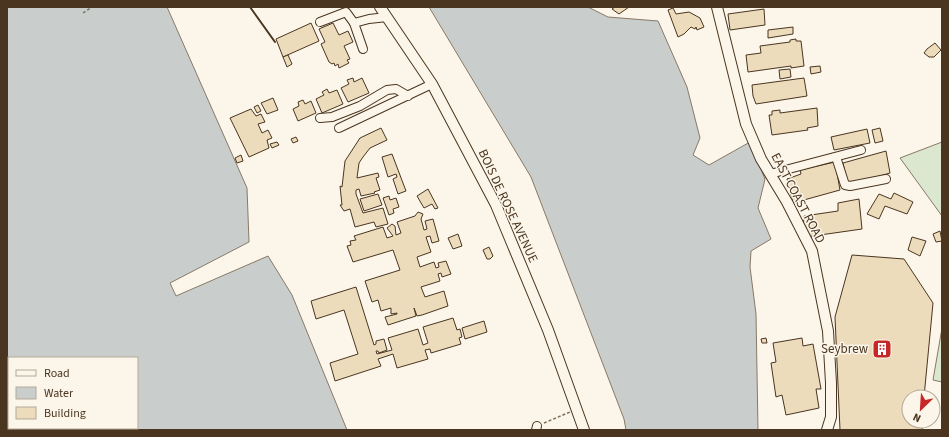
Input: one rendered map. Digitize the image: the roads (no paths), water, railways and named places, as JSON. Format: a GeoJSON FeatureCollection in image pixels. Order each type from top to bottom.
{"type":"FeatureCollection","features":[{"type":"Feature","properties":{"kind":"main road","name":"BOIS DE ROSE AVENUE"},"geometry":{"type":"LineString","coordinates":[[380,7],[432,84],[496,205],[548,330],[584,430]]}},
{"type":"Feature","properties":{"kind":"main road","name":"EAST COAST ROAD"},"geometry":{"type":"LineString","coordinates":[[717,7],[746,124],[761,159],[812,252],[828,331],[831,417],[827,430]]}},
{"type":"Feature","properties":{"kind":"lane"},"geometry":{"type":"LineString","coordinates":[[320,22],[346,12],[354,23],[363,49]]}},
{"type":"Feature","properties":{"kind":"lane"},"geometry":{"type":"LineString","coordinates":[[354,23],[369,19],[387,17]]}},
{"type":"Feature","properties":{"kind":"lane"},"geometry":{"type":"LineString","coordinates":[[339,128],[432,84]]}},
{"type":"Feature","properties":{"kind":"lane"},"geometry":{"type":"LineString","coordinates":[[320,118],[332,117],[360,106],[388,90],[396,89],[408,96]]}},
{"type":"Feature","properties":{"kind":"lane"},"geometry":{"type":"LineString","coordinates":[[770,174],[861,150]]}},
{"type":"Feature","properties":{"kind":"lane"},"geometry":{"type":"LineString","coordinates":[[836,157],[844,185],[850,186],[886,179]]}},
{"type":"Feature","properties":{"kind":"water"},"geometry":{"type":"Polygon","coordinates":[[[7,7],[167,7],[247,188],[249,242],[170,283],[176,296],[268,256],[292,295],[347,430],[7,430],[7,7]]]}},
{"type":"Feature","properties":{"kind":"water"},"geometry":{"type":"Polygon","coordinates":[[[429,7],[588,7],[608,17],[658,21],[687,87],[700,138],[693,155],[709,165],[750,142],[765,179],[758,208],[771,239],[751,251],[750,267],[756,314],[758,430],[626,430],[624,419],[531,177],[429,7]]]}},
{"type":"Feature","properties":{"kind":"place","name":"Seybrew"},"geometry":{"type":"Point","coordinates":[882,349]}}]}
